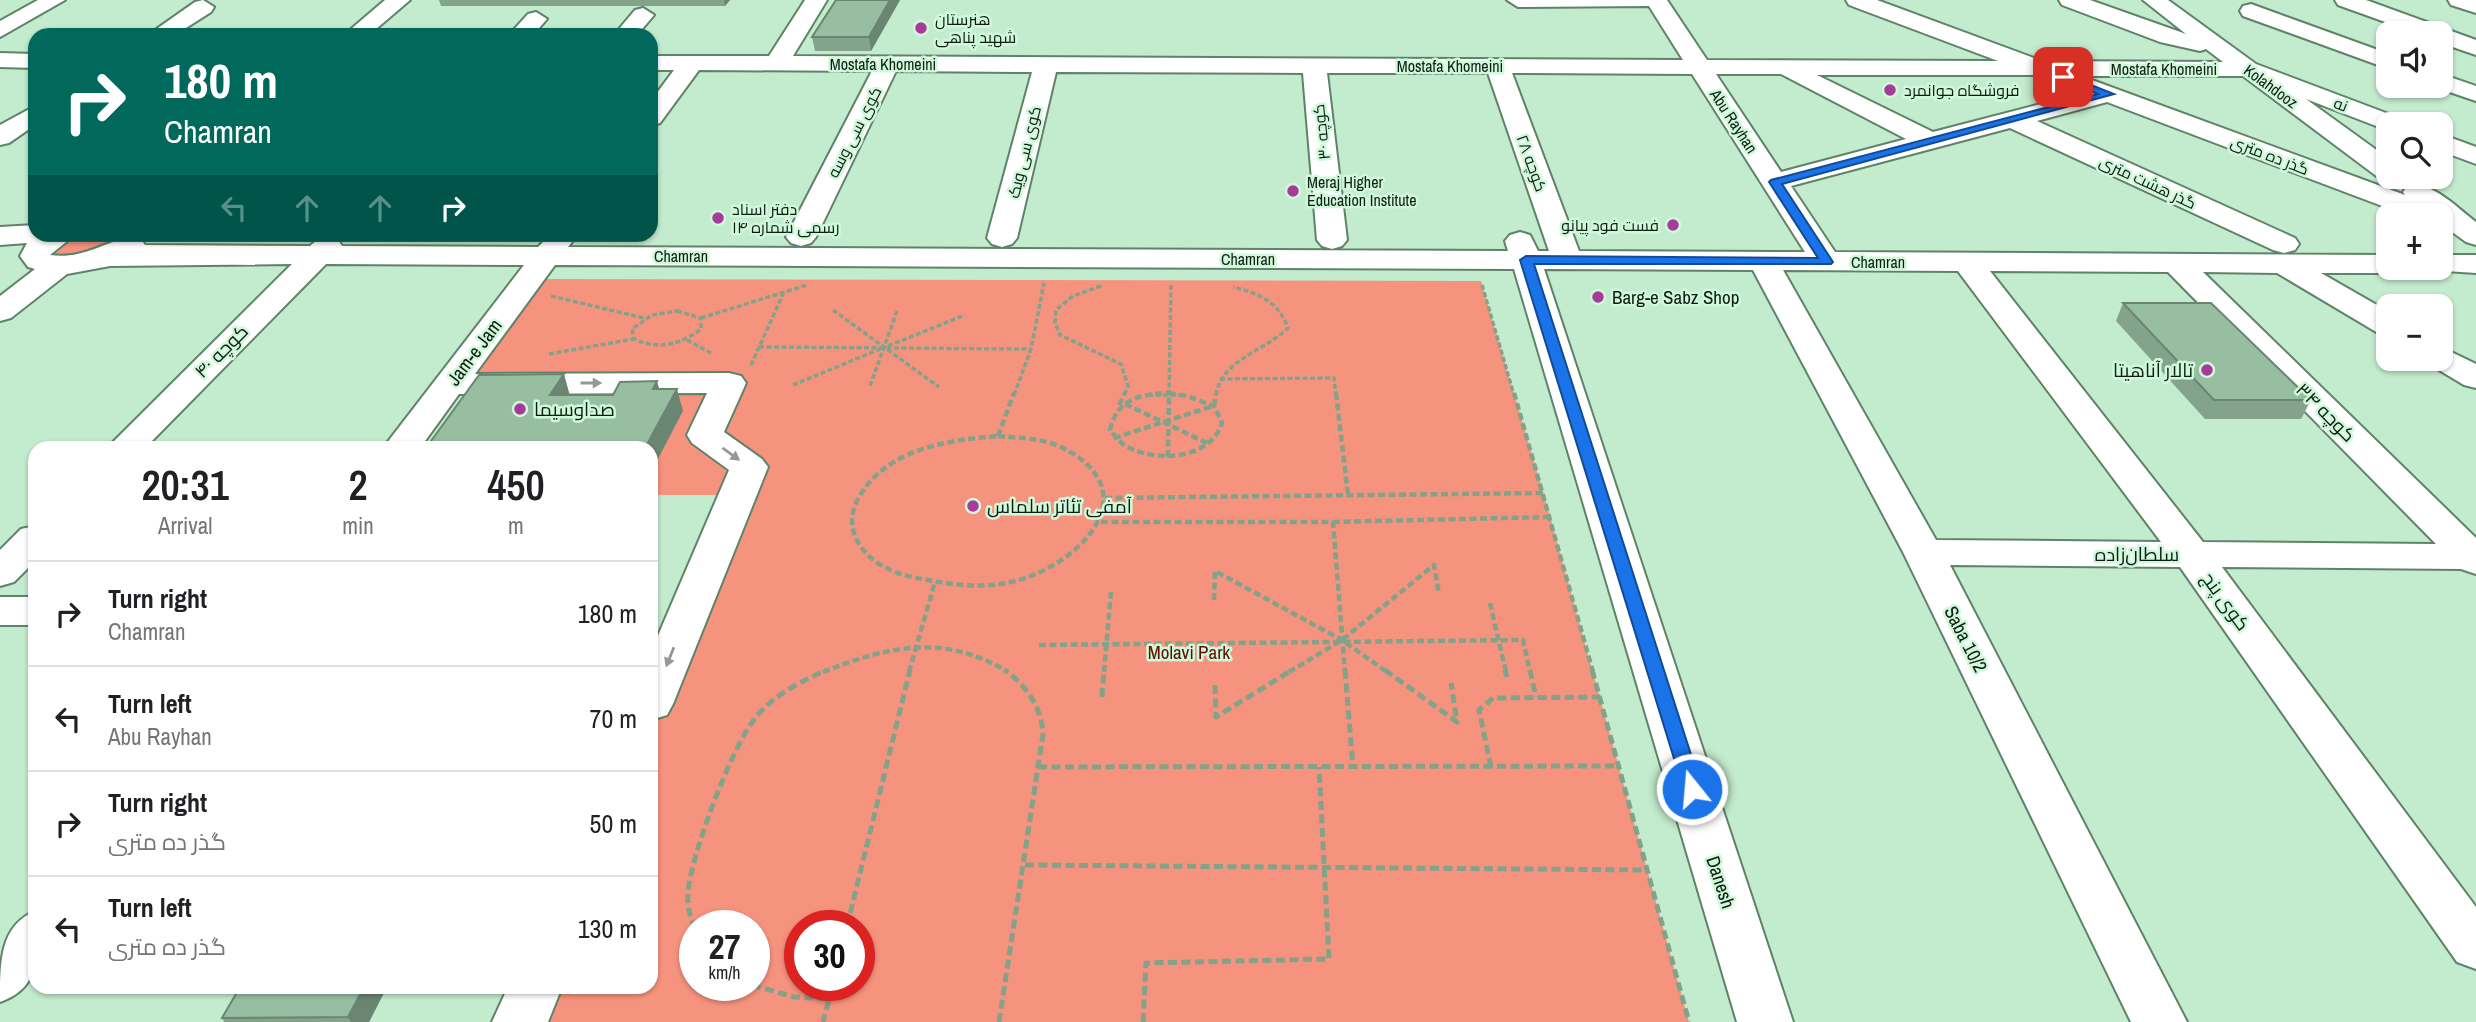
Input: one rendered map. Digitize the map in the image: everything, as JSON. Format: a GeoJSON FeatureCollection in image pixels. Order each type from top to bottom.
{"type":"FeatureCollection","features":[{"type":"Feature","properties":{"kind":"street"},"geometry":{"type":"LineString","coordinates":[[0,30],[54,0]]}},
{"type":"Feature","properties":{"kind":"street"},"geometry":{"type":"LineString","coordinates":[[364,28],[399,0]]}},
{"type":"Feature","properties":{"kind":"street"},"geometry":{"type":"LineString","coordinates":[[776,64],[816,0]]}},
{"type":"Feature","properties":{"kind":"street"},"geometry":{"type":"LineString","coordinates":[[1520,7],[1647,0]]}},
{"type":"Feature","properties":{"kind":"street","name":"Abu Rayhan"},"geometry":{"type":"LineString","coordinates":[[1656,0],[1820,252]]}},
{"type":"Feature","properties":{"kind":"street","name":"گذر ده متری"},"geometry":{"type":"LineString","coordinates":[[1857,0],[2400,203]]}},
{"type":"Feature","properties":{"kind":"street"},"geometry":{"type":"LineString","coordinates":[[2070,0],[2168,37],[2216,46]]}},
{"type":"Feature","properties":{"kind":"street","name":"Kolahdooz"},"geometry":{"type":"LineString","coordinates":[[2154,0],[2376,162]]}},
{"type":"Feature","properties":{"kind":"street"},"geometry":{"type":"LineString","coordinates":[[2277,0],[2251,11],[2376,57]]}},
{"type":"Feature","properties":{"kind":"street"},"geometry":{"type":"LineString","coordinates":[[2346,0],[2403,21]]}},
{"type":"Feature","properties":{"kind":"street"},"geometry":{"type":"LineString","coordinates":[[2459,0],[2476,6]]}},
{"type":"Feature","properties":{"kind":"street"},"geometry":{"type":"LineString","coordinates":[[170,28],[203,7]]}},
{"type":"Feature","properties":{"kind":"street"},"geometry":{"type":"LineString","coordinates":[[631,28],[643,15]]}},
{"type":"Feature","properties":{"kind":"street"},"geometry":{"type":"LineString","coordinates":[[2453,39],[2476,48]]}},
{"type":"Feature","properties":{"kind":"street"},"geometry":{"type":"LineString","coordinates":[[0,61],[28,61]]}},
{"type":"Feature","properties":{"kind":"street","name":"Mostafa Khomeini"},"geometry":{"type":"LineString","coordinates":[[658,63],[2249,69]]}},
{"type":"Feature","properties":{"kind":"street"},"geometry":{"type":"LineString","coordinates":[[658,109],[692,63]]}},
{"type":"Feature","properties":{"kind":"street","name":"کوی سی وسه"},"geometry":{"type":"LineString","coordinates":[[801,237],[888,64]]}},
{"type":"Feature","properties":{"kind":"street","name":"کوی سی ویک"},"geometry":{"type":"LineString","coordinates":[[1002,238],[1046,65]]}},
{"type":"Feature","properties":{"kind":"street","name":"کوچه ۳۰"},"geometry":{"type":"LineString","coordinates":[[1314,66],[1332,240]]}},
{"type":"Feature","properties":{"kind":"street","name":"کوچه ۲۸"},"geometry":{"type":"LineString","coordinates":[[1496,66],[1543,251]]}},
{"type":"Feature","properties":{"kind":"street"},"geometry":{"type":"LineString","coordinates":[[1785,68],[1930,141]]}},
{"type":"Feature","properties":{"kind":"street","name":"نه"},"geometry":{"type":"LineString","coordinates":[[2249,69],[2376,118]]}},
{"type":"Feature","properties":{"kind":"street"},"geometry":{"type":"LineString","coordinates":[[2453,85],[2476,94]]}},
{"type":"Feature","properties":{"kind":"street"},"geometry":{"type":"LineString","coordinates":[[1775,182],[2108,94]]}},
{"type":"Feature","properties":{"kind":"street"},"geometry":{"type":"LineString","coordinates":[[0,136],[28,118]]}},
{"type":"Feature","properties":{"kind":"street","name":"گذر هشت متری"},"geometry":{"type":"LineString","coordinates":[[2012,119],[2284,254],[2376,317]]}},
{"type":"Feature","properties":{"kind":"street"},"geometry":{"type":"LineString","coordinates":[[2453,147],[2476,156]]}},
{"type":"Feature","properties":{"kind":"street"},"geometry":{"type":"LineString","coordinates":[[2409,189],[2460,234]]}},
{"type":"Feature","properties":{"kind":"street"},"geometry":{"type":"LineString","coordinates":[[0,236],[44,252]]}},
{"type":"Feature","properties":{"kind":"street","name":"Chamran"},"geometry":{"type":"LineString","coordinates":[[658,240],[801,237],[1332,240],[1763,261],[1820,252],[1966,262],[2176,263],[2376,245]]}},
{"type":"Feature","properties":{"kind":"street"},"geometry":{"type":"LineString","coordinates":[[107,257],[132,242]]}},
{"type":"Feature","properties":{"kind":"street","name":"Chamran"},"geometry":{"type":"LineString","coordinates":[[44,252],[107,257],[331,242],[557,242],[1543,251],[2284,254],[2376,263]]}},
{"type":"Feature","properties":{"kind":"street","name":"کوچه ۴۰"},"geometry":{"type":"LineString","coordinates":[[132,441],[331,242]]}},
{"type":"Feature","properties":{"kind":"street","name":"Jam-e Jam"},"geometry":{"type":"LineString","coordinates":[[406,441],[557,242]]}},
{"type":"Feature","properties":{"kind":"street","name":"Danesh"},"geometry":{"type":"LineString","coordinates":[[1543,251],[1765,1022]]}},
{"type":"Feature","properties":{"kind":"street"},"geometry":{"type":"LineString","coordinates":[[0,254],[44,252]]}},
{"type":"Feature","properties":{"kind":"street"},"geometry":{"type":"LineString","coordinates":[[0,311],[44,252]]}},
{"type":"Feature","properties":{"kind":"street","name":"Saba 10/2"},"geometry":{"type":"LineString","coordinates":[[1763,261],[1923,552],[2159,1022]]}},
{"type":"Feature","properties":{"kind":"street","name":"کوی پنج"},"geometry":{"type":"LineString","coordinates":[[1966,262],[2192,555],[2476,947]]}},
{"type":"Feature","properties":{"kind":"street","name":"کوچه ۳۴"},"geometry":{"type":"LineString","coordinates":[[2176,263],[2475,559]]}},
{"type":"Feature","properties":{"kind":"street"},"geometry":{"type":"LineString","coordinates":[[2453,264],[2476,264]]}},
{"type":"Feature","properties":{"kind":"street"},"geometry":{"type":"LineString","coordinates":[[2453,364],[2476,378]]}},
{"type":"Feature","properties":{"kind":"street"},"geometry":{"type":"LineString","coordinates":[[449,384],[729,383],[705,435],[749,467],[658,687]]}},
{"type":"Feature","properties":{"kind":"street"},"geometry":{"type":"LineString","coordinates":[[0,573],[28,545]]}},
{"type":"Feature","properties":{"kind":"street","name":"سلطان‌زاده"},"geometry":{"type":"LineString","coordinates":[[1923,552],[2475,559]]}},
{"type":"Feature","properties":{"kind":"street"},"geometry":{"type":"LineString","coordinates":[[0,611],[28,611]]}},
{"type":"Feature","properties":{"kind":"street"},"geometry":{"type":"LineString","coordinates":[[0,979],[28,941]]}},
{"type":"Feature","properties":{"kind":"street"},"geometry":{"type":"LineString","coordinates":[[520,1022],[532,994]]}},
{"type":"Feature","properties":{"kind":"path"},"geometry":{"type":"LineString","coordinates":[[550,296],[644,318],[677,311],[701,318],[783,294],[811,281],[796,279]]}},
{"type":"Feature","properties":{"kind":"path"},"geometry":{"type":"LineString","coordinates":[[1030,280],[1057,280]]}},
{"type":"Feature","properties":{"kind":"path"},"geometry":{"type":"LineString","coordinates":[[998,436],[1031,349],[1044,280]]}},
{"type":"Feature","properties":{"kind":"path"},"geometry":{"type":"LineString","coordinates":[[1094,280],[1107,282],[1073,296],[1056,310],[1055,323],[1059,335],[1121,364],[1128,386],[1114,412],[1110,430],[1114,438],[1136,452],[1168,457],[1198,450],[1209,444],[1219,436],[1223,426],[1222,415],[1214,406],[1195,396],[1169,392],[1153,393],[1124,404],[1114,412]]}},
{"type":"Feature","properties":{"kind":"path"},"geometry":{"type":"LineString","coordinates":[[1158,280],[1181,280]]}},
{"type":"Feature","properties":{"kind":"path"},"geometry":{"type":"LineString","coordinates":[[1168,457],[1171,280]]}},
{"type":"Feature","properties":{"kind":"path"},"geometry":{"type":"LineString","coordinates":[[1481,281],[1543,493],[1689,1022]]}},
{"type":"Feature","properties":{"kind":"path"},"geometry":{"type":"LineString","coordinates":[[1214,406],[1222,373],[1278,341],[1288,328],[1283,311],[1261,294],[1225,285]]}},
{"type":"Feature","properties":{"kind":"path"},"geometry":{"type":"LineString","coordinates":[[748,372],[783,294]]}},
{"type":"Feature","properties":{"kind":"path"},"geometry":{"type":"LineString","coordinates":[[833,310],[939,387]]}},
{"type":"Feature","properties":{"kind":"path"},"geometry":{"type":"LineString","coordinates":[[870,386],[897,311]]}},
{"type":"Feature","properties":{"kind":"path"},"geometry":{"type":"LineString","coordinates":[[793,385],[965,315]]}},
{"type":"Feature","properties":{"kind":"path"},"geometry":{"type":"LineString","coordinates":[[634,340],[632,329],[644,318]]}},
{"type":"Feature","properties":{"kind":"path"},"geometry":{"type":"LineString","coordinates":[[538,356],[634,340],[650,345],[686,340],[701,329],[701,318]]}},
{"type":"Feature","properties":{"kind":"path"},"geometry":{"type":"LineString","coordinates":[[686,340],[723,359]]}},
{"type":"Feature","properties":{"kind":"path"},"geometry":{"type":"LineString","coordinates":[[759,347],[1031,349]]}},
{"type":"Feature","properties":{"kind":"path"},"geometry":{"type":"LineString","coordinates":[[1219,379],[1334,378],[1348,495]]}},
{"type":"Feature","properties":{"kind":"path"},"geometry":{"type":"LineString","coordinates":[[1124,404],[1209,444]]}},
{"type":"Feature","properties":{"kind":"path"},"geometry":{"type":"LineString","coordinates":[[1114,438],[1168,423],[1214,406]]}},
{"type":"Feature","properties":{"kind":"path"},"geometry":{"type":"LineString","coordinates":[[998,436],[1050,444],[1083,460],[1099,477],[1105,498],[1101,522],[1071,556],[1040,573],[1001,584],[935,582],[885,570],[863,552],[852,529],[854,505],[868,482],[892,463],[924,447],[961,438],[998,436]]}},
{"type":"Feature","properties":{"kind":"path"},"geometry":{"type":"LineString","coordinates":[[1105,498],[1543,493]]}},
{"type":"Feature","properties":{"kind":"path"},"geometry":{"type":"LineString","coordinates":[[1101,522],[1333,522],[1549,517]]}},
{"type":"Feature","properties":{"kind":"path"},"geometry":{"type":"LineString","coordinates":[[1333,522],[1353,767]]}},
{"type":"Feature","properties":{"kind":"path"},"geometry":{"type":"LineString","coordinates":[[1215,685],[1216,717],[1342,640],[1434,565],[1439,594]]}},
{"type":"Feature","properties":{"kind":"path"},"geometry":{"type":"LineString","coordinates":[[1214,600],[1215,571],[1342,640],[1457,722],[1451,683]]}},
{"type":"Feature","properties":{"kind":"path"},"geometry":{"type":"LineString","coordinates":[[851,910],[916,645],[935,582]]}},
{"type":"Feature","properties":{"kind":"path"},"geometry":{"type":"LineString","coordinates":[[1102,696],[1111,593]]}},
{"type":"Feature","properties":{"kind":"path"},"geometry":{"type":"LineString","coordinates":[[1490,603],[1507,677]]}},
{"type":"Feature","properties":{"kind":"path"},"geometry":{"type":"LineString","coordinates":[[1039,645],[1523,640],[1536,697]]}},
{"type":"Feature","properties":{"kind":"path"},"geometry":{"type":"LineString","coordinates":[[689,910],[687,889],[693,869],[738,743],[757,716],[807,680],[837,665],[916,645],[984,657],[1010,671],[1030,694],[1042,720],[1025,865],[999,1022]]}},
{"type":"Feature","properties":{"kind":"path"},"geometry":{"type":"LineString","coordinates":[[1491,767],[1479,710],[1493,698],[1600,697]]}},
{"type":"Feature","properties":{"kind":"path"},"geometry":{"type":"LineString","coordinates":[[1038,767],[1618,766]]}},
{"type":"Feature","properties":{"kind":"path"},"geometry":{"type":"LineString","coordinates":[[1143,1022],[1146,963],[1329,959],[1319,768]]}},
{"type":"Feature","properties":{"kind":"path"},"geometry":{"type":"LineString","coordinates":[[1025,865],[1325,865],[1647,870]]}},
{"type":"Feature","properties":{"kind":"path"},"geometry":{"type":"LineString","coordinates":[[823,1022],[828,1001]]}},
{"type":"Feature","properties":{"kind":"green space"},"geometry":{"type":"Polygon","coordinates":[[[65,242],[118,242],[99,253],[56,257],[51,254],[51,250],[65,242]]]}},
{"type":"Feature","properties":{"kind":"green space","name":"Molavi Park"},"geometry":{"type":"Polygon","coordinates":[[[546,279],[1481,281],[1547,505],[1689,1022],[513,1022],[525,994],[658,994],[658,684],[738,495],[658,495],[658,441],[542,441],[577,386],[467,386],[546,279]]]}},
{"type":"Feature","properties":{"kind":"building"},"geometry":{"type":"Polygon","coordinates":[[[836,0],[890,0],[869,37],[812,37],[836,0]]]}},
{"type":"Feature","properties":{"kind":"building"},"geometry":{"type":"Polygon","coordinates":[[[2123,303],[2211,303],[2311,400],[2214,400],[2123,303]]]}},
{"type":"Feature","properties":{"kind":"building"},"geometry":{"type":"Polygon","coordinates":[[[564,374],[550,395],[613,395],[620,382],[657,381],[653,389],[677,389],[649,441],[431,441],[479,375],[564,374]]]}},
{"type":"Feature","properties":{"kind":"building"},"geometry":{"type":"Polygon","coordinates":[[[236,994],[360,994],[348,1017],[222,1018],[236,994]]]}},
{"type":"Feature","properties":{"kind":"place","name":"هنرستان شهید پناهی"},"geometry":{"type":"Point","coordinates":[921,28]}},
{"type":"Feature","properties":{"kind":"place","name":"فروشگاه جوانمرد"},"geometry":{"type":"Point","coordinates":[1890,90]}},
{"type":"Feature","properties":{"kind":"place","name":"Meraj Higher Education Institute"},"geometry":{"type":"Point","coordinates":[1293,191]}},
{"type":"Feature","properties":{"kind":"place","name":"دفتر اسناد رسمی شماره ۱۴"},"geometry":{"type":"Point","coordinates":[718,218]}},
{"type":"Feature","properties":{"kind":"place","name":"فست فود پیانو"},"geometry":{"type":"Point","coordinates":[1673,225]}},
{"type":"Feature","properties":{"kind":"place","name":"Barg-e Sabz Shop"},"geometry":{"type":"Point","coordinates":[1598,297]}},
{"type":"Feature","properties":{"kind":"place","name":"تالار آناهیتا"},"geometry":{"type":"Point","coordinates":[2207,370]}},
{"type":"Feature","properties":{"kind":"place","name":"صداوسیما"},"geometry":{"type":"Point","coordinates":[520,409]}},
{"type":"Feature","properties":{"kind":"place","name":"آمفی تئاتر سلماس"},"geometry":{"type":"Point","coordinates":[973,506]}},
{"type":"Feature","properties":{"kind":"route"},"geometry":{"type":"LineString","coordinates":[[1692,789],[1526,260],[1826,262],[1775,182],[2108,94],[2063,77]]}}]}
